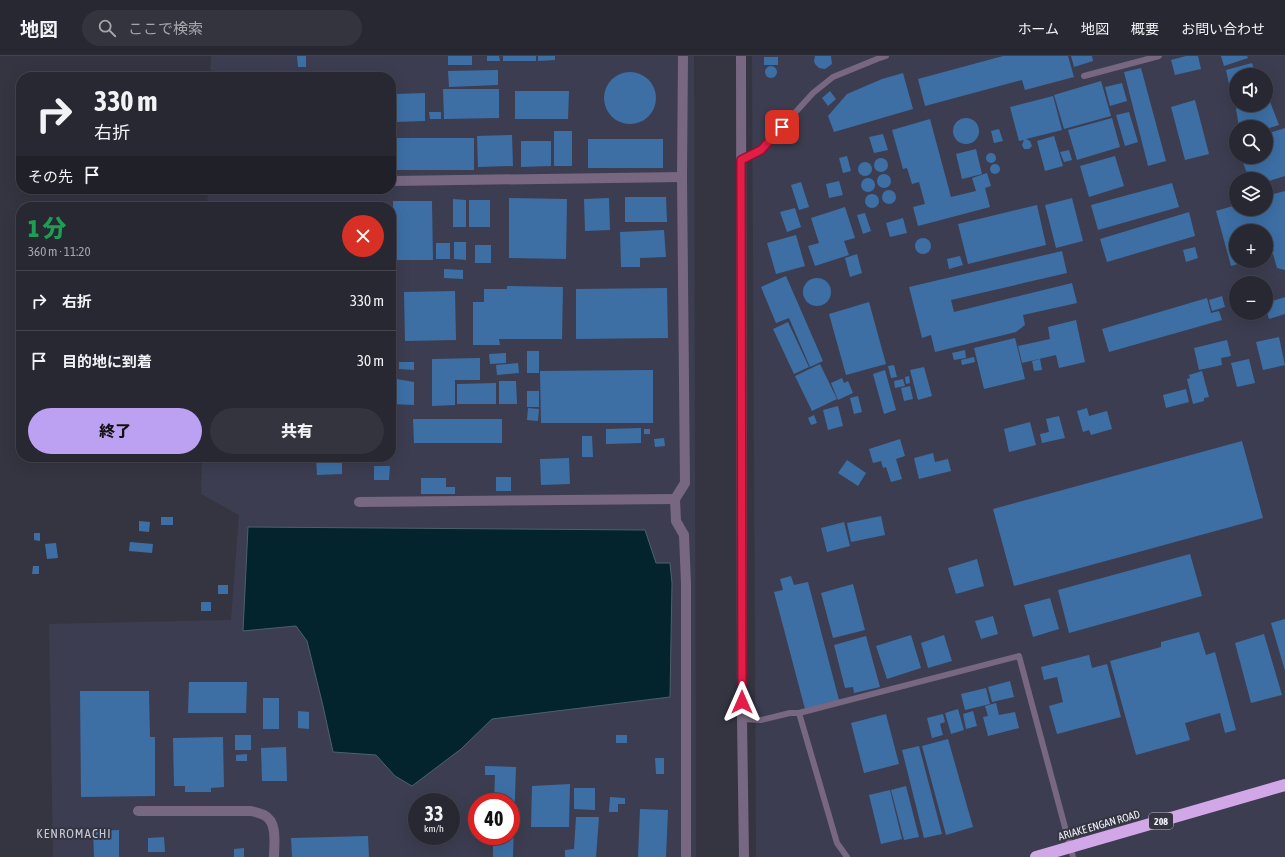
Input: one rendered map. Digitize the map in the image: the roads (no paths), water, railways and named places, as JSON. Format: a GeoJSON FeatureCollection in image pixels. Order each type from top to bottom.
{"type":"FeatureCollection","features":[{"type":"Feature","properties":{"kind":"highway","name":"ARIAKE ENGAN ROAD"},"geometry":{"type":"LineString","coordinates":[[1036,857],[1285,785]]}},
{"type":"Feature","properties":{"kind":"street"},"geometry":{"type":"LineString","coordinates":[[683,56],[682,177],[685,483],[675,499],[676,521],[684,535],[686,584],[686,857]]}},
{"type":"Feature","properties":{"kind":"street"},"geometry":{"type":"LineString","coordinates":[[741,56],[742,718],[744,857]]}},
{"type":"Feature","properties":{"kind":"street"},"geometry":{"type":"LineString","coordinates":[[396,180],[682,177]]}},
{"type":"Feature","properties":{"kind":"street"},"geometry":{"type":"LineString","coordinates":[[359,502],[675,499]]}},
{"type":"Feature","properties":{"kind":"street"},"geometry":{"type":"LineString","coordinates":[[138,811],[251,811],[264,814],[270,820],[274,828],[274,857]]}},
{"type":"Feature","properties":{"kind":"lane"},"geometry":{"type":"LineString","coordinates":[[741,160],[761,150],[813,93],[834,77],[876,58],[886,56]]}},
{"type":"Feature","properties":{"kind":"lane"},"geometry":{"type":"LineString","coordinates":[[1084,76],[1159,56]]}},
{"type":"Feature","properties":{"kind":"lane"},"geometry":{"type":"LineString","coordinates":[[742,718],[761,720],[790,713],[799,713],[1019,656],[1073,857]]}},
{"type":"Feature","properties":{"kind":"lane"},"geometry":{"type":"LineString","coordinates":[[799,713],[837,843],[847,857]]}},
{"type":"Feature","properties":{"kind":"district","name":"KENROMACHI"},"geometry":{"type":"Point","coordinates":[74,833]}}]}
